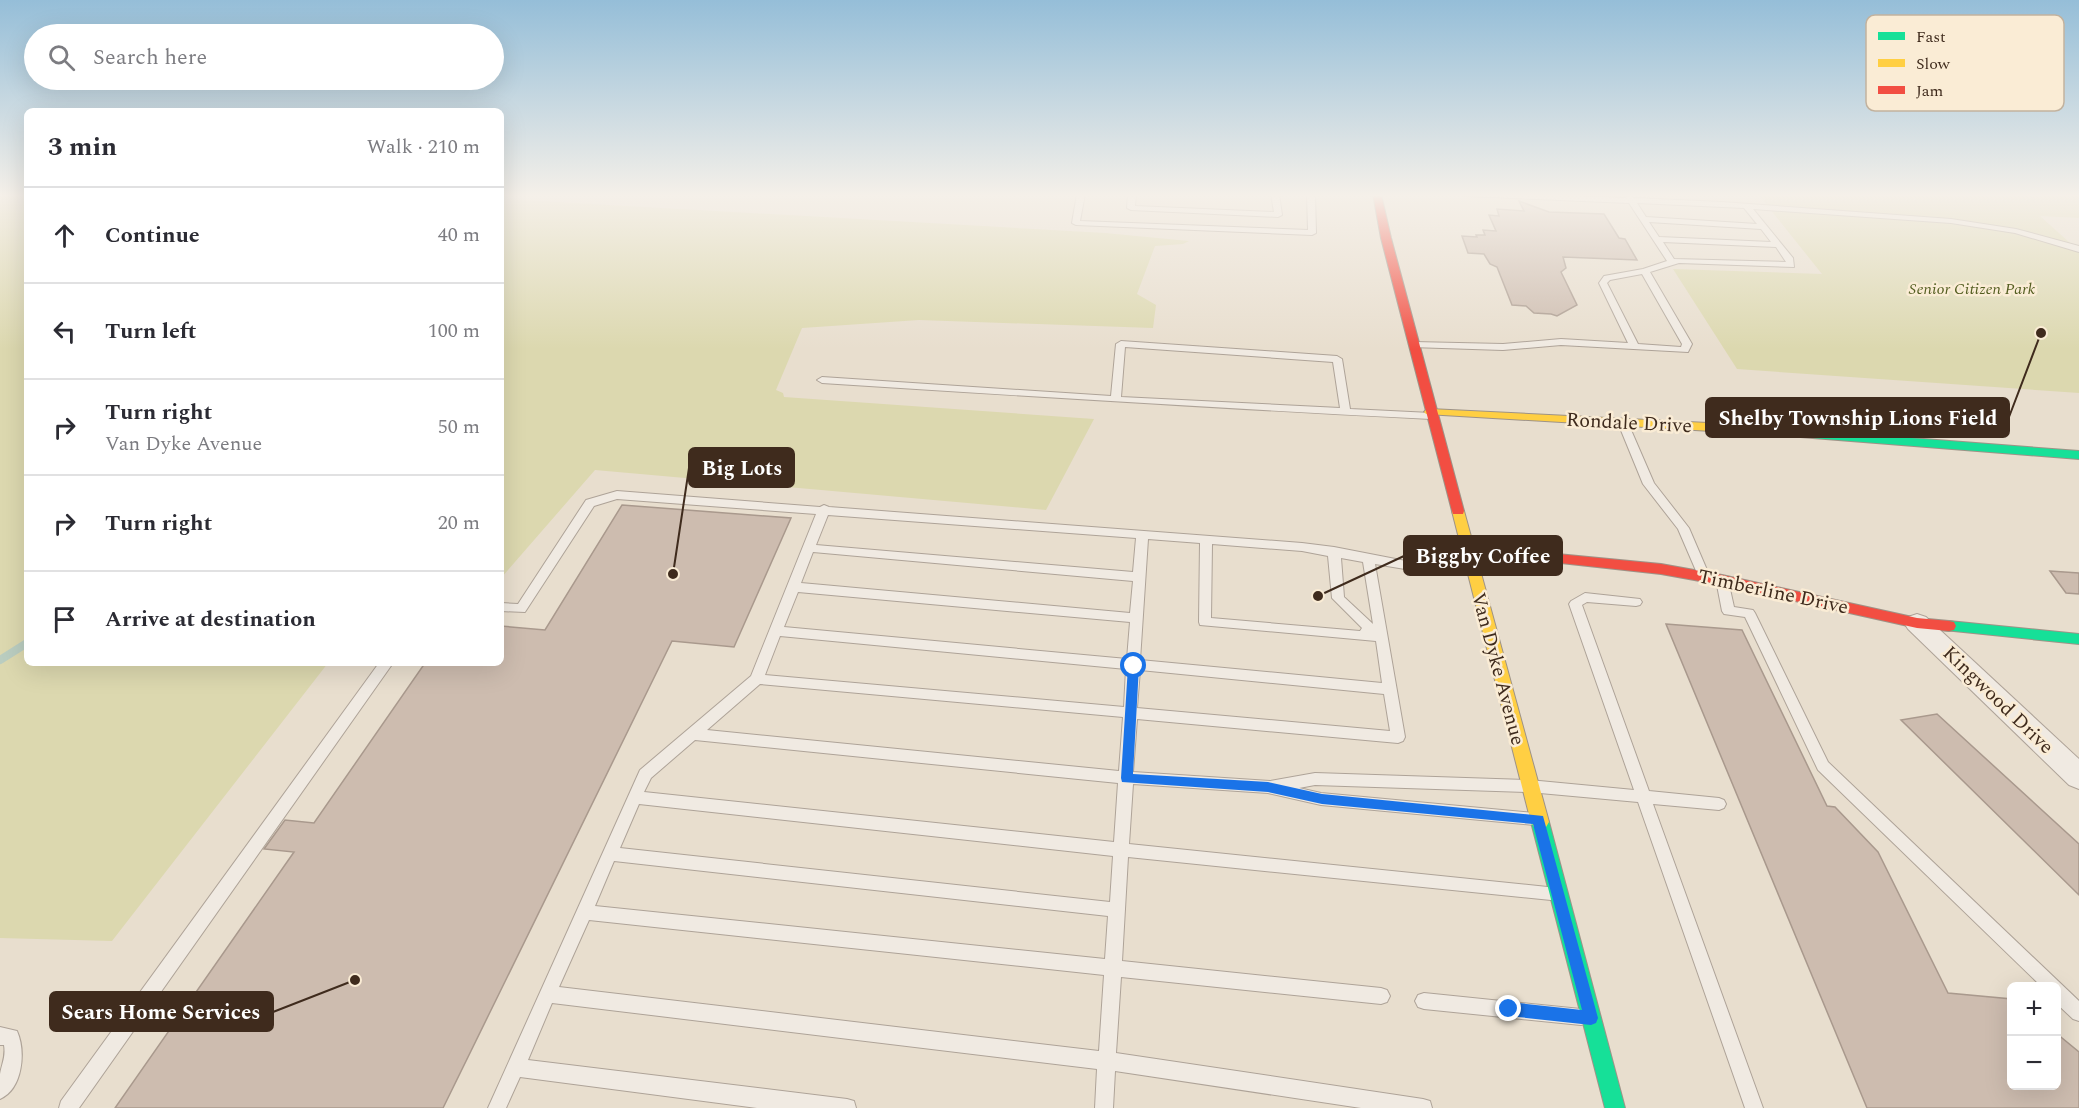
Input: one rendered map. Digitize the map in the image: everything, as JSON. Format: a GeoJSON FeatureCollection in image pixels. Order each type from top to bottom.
{"type":"FeatureCollection","features":[{"type":"Feature","properties":{"kind":"main road","name":"Van Dyke Avenue"},"geometry":{"type":"LineString","coordinates":[[1390,246],[1466,549],[1615,1108]]}},
{"type":"Feature","properties":{"kind":"main road","name":"Rondale Drive"},"geometry":{"type":"LineString","coordinates":[[1431,414],[1750,430],[2079,454]]}},
{"type":"Feature","properties":{"kind":"main road","name":"Timberline Drive"},"geometry":{"type":"LineString","coordinates":[[1466,549],[1608,563],[1704,577],[1917,623],[2079,639]]}},
{"type":"Feature","properties":{"kind":"street","name":"Kingwood Drive"},"geometry":{"type":"LineString","coordinates":[[1917,623],[2079,777]]}},
{"type":"Feature","properties":{"kind":"lane"},"geometry":{"type":"LineString","coordinates":[[1661,246],[1671,261]]}},
{"type":"Feature","properties":{"kind":"lane"},"geometry":{"type":"LineString","coordinates":[[1635,347],[1603,283],[1607,278],[1645,271],[1671,261],[1791,265],[1790,260],[1779,246]]}},
{"type":"Feature","properties":{"kind":"lane"},"geometry":{"type":"LineString","coordinates":[[1414,345],[1503,347],[1561,342],[1685,350],[1687,344],[1645,271]]}},
{"type":"Feature","properties":{"kind":"lane"},"geometry":{"type":"LineString","coordinates":[[1116,399],[1121,344],[1337,359],[1346,413]]}},
{"type":"Feature","properties":{"kind":"lane"},"geometry":{"type":"LineString","coordinates":[[822,380],[1346,413],[1431,414]]}},
{"type":"Feature","properties":{"kind":"lane"},"geometry":{"type":"LineString","coordinates":[[1623,423],[1649,484],[1683,528],[1704,577]]}},
{"type":"Feature","properties":{"kind":"lane"},"geometry":{"type":"LineString","coordinates":[[504,607],[521,609],[590,503],[617,495],[824,509],[1206,540],[1334,552],[1411,566],[1472,570]]}},
{"type":"Feature","properties":{"kind":"lane"},"geometry":{"type":"LineString","coordinates":[[497,1108],[645,774],[757,679],[824,509]]}},
{"type":"Feature","properties":{"kind":"lane"},"geometry":{"type":"LineString","coordinates":[[1104,1108],[1142,535]]}},
{"type":"Feature","properties":{"kind":"lane"},"geometry":{"type":"LineString","coordinates":[[1206,540],[1204,622],[1381,638]]}},
{"type":"Feature","properties":{"kind":"lane"},"geometry":{"type":"LineString","coordinates":[[808,548],[1140,577]]}},
{"type":"Feature","properties":{"kind":"lane"},"geometry":{"type":"LineString","coordinates":[[1334,552],[1338,597],[1369,627],[1364,636]]}},
{"type":"Feature","properties":{"kind":"lane"},"geometry":{"type":"LineString","coordinates":[[757,679],[1398,737],[1368,557]]}},
{"type":"Feature","properties":{"kind":"lane"},"geometry":{"type":"LineString","coordinates":[[1722,580],[1728,611],[1749,613],[1823,766],[2047,982]]}},
{"type":"Feature","properties":{"kind":"lane"},"geometry":{"type":"LineString","coordinates":[[793,587],[1137,618]]}},
{"type":"Feature","properties":{"kind":"lane"},"geometry":{"type":"LineString","coordinates":[[1636,602],[1585,597],[1575,604],[1754,1108]]}},
{"type":"Feature","properties":{"kind":"lane"},"geometry":{"type":"LineString","coordinates":[[776,631],[1390,689]]}},
{"type":"Feature","properties":{"kind":"lane"},"geometry":{"type":"LineString","coordinates":[[68,1108],[384,666]]}},
{"type":"Feature","properties":{"kind":"lane"},"geometry":{"type":"LineString","coordinates":[[694,734],[1126,778],[1268,787],[1322,799],[1538,820]]}},
{"type":"Feature","properties":{"kind":"lane"},"geometry":{"type":"LineString","coordinates":[[1268,787],[1315,779],[1529,786],[1719,804]]}},
{"type":"Feature","properties":{"kind":"lane"},"geometry":{"type":"LineString","coordinates":[[635,797],[1122,850],[1558,894]]}},
{"type":"Feature","properties":{"kind":"lane"},"geometry":{"type":"LineString","coordinates":[[609,854],[1118,910]]}},
{"type":"Feature","properties":{"kind":"lane"},"geometry":{"type":"LineString","coordinates":[[584,912],[1381,996]]}},
{"type":"Feature","properties":{"kind":"lane"},"geometry":{"type":"LineString","coordinates":[[547,994],[1107,1061],[1423,1108]]}},
{"type":"Feature","properties":{"kind":"lane"},"geometry":{"type":"LineString","coordinates":[[2061,996],[2079,1013]]}},
{"type":"Feature","properties":{"kind":"lane"},"geometry":{"type":"LineString","coordinates":[[1424,1000],[1591,1018]]}},
{"type":"Feature","properties":{"kind":"lane"},"geometry":{"type":"LineString","coordinates":[[0,1036],[11,1037],[16,1054],[9,1076],[0,1090]]}},
{"type":"Feature","properties":{"kind":"lane"},"geometry":{"type":"LineString","coordinates":[[515,1067],[767,1103],[847,1108]]}},
{"type":"Feature","properties":{"kind":"green space"},"geometry":{"type":"Polygon","coordinates":[[[0,246],[24,246],[24,666],[326,666],[112,941],[0,938],[0,246]]]}},
{"type":"Feature","properties":{"kind":"green space"},"geometry":{"type":"Polygon","coordinates":[[[504,246],[1159,246],[1155,246],[1137,294],[1156,305],[1153,328],[919,320],[802,328],[776,390],[783,393],[784,397],[1094,419],[1046,510],[595,470],[504,575],[504,246]]]}},
{"type":"Feature","properties":{"kind":"green space","name":"Senior Citizen Park"},"geometry":{"type":"Polygon","coordinates":[[[1799,246],[2073,246],[2079,251],[2079,393],[1737,369],[1673,269],[1822,274],[1799,246]]]}},
{"type":"Feature","properties":{"kind":"building"},"geometry":{"type":"Polygon","coordinates":[[[1465,246],[1629,246],[1637,260],[1563,257],[1566,268],[1561,272],[1577,305],[1557,316],[1534,313],[1526,306],[1512,305],[1497,267],[1490,264],[1484,254],[1468,253],[1465,246]]]}},
{"type":"Feature","properties":{"kind":"building"},"geometry":{"type":"Polygon","coordinates":[[[622,505],[791,518],[734,647],[672,641],[443,1108],[115,1108],[294,852],[264,849],[285,820],[314,823],[423,666],[504,666],[504,626],[545,630],[622,505]]]}},
{"type":"Feature","properties":{"kind":"building"},"geometry":{"type":"Polygon","coordinates":[[[2050,571],[2079,573],[2079,594],[2066,593],[2050,571]]]}},
{"type":"Feature","properties":{"kind":"building"},"geometry":{"type":"Polygon","coordinates":[[[1666,624],[1742,630],[1827,806],[1835,807],[1878,852],[1948,993],[2007,999],[2007,1090],[2061,1090],[2061,1037],[2079,1052],[2079,1108],[1867,1108],[1666,624]]]}},
{"type":"Feature","properties":{"kind":"building"},"geometry":{"type":"Polygon","coordinates":[[[1937,714],[2079,844],[2079,895],[1901,720],[1937,714]]]}},
{"type":"Feature","properties":{"kind":"waterway"},"geometry":{"type":"LineString","coordinates":[[0,660],[24,645]]}},
{"type":"Feature","properties":{"kind":"traffic: fast"},"geometry":{"type":"LineString","coordinates":[[1728,428],[2079,455]]}},
{"type":"Feature","properties":{"kind":"traffic: fast"},"geometry":{"type":"LineString","coordinates":[[1949,626],[2079,639]]}},
{"type":"Feature","properties":{"kind":"traffic: fast"},"geometry":{"type":"LineString","coordinates":[[1540,822],[1615,1108]]}},
{"type":"Feature","properties":{"kind":"traffic: slow"},"geometry":{"type":"LineString","coordinates":[[1430,412],[1728,428]]}},
{"type":"Feature","properties":{"kind":"traffic: slow"},"geometry":{"type":"LineString","coordinates":[[1458,511],[1540,822]]}},
{"type":"Feature","properties":{"kind":"traffic: jam"},"geometry":{"type":"LineString","coordinates":[[1388,246],[1458,511]]}},
{"type":"Feature","properties":{"kind":"traffic: jam"},"geometry":{"type":"LineString","coordinates":[[1466,549],[1661,569],[1722,580],[1917,623],[1949,626]]}},
{"type":"Feature","properties":{"kind":"place","name":"Shelby Township Lions Field"},"geometry":{"type":"Point","coordinates":[2041,333]}},
{"type":"Feature","properties":{"kind":"place","name":"Big Lots"},"geometry":{"type":"Point","coordinates":[673,574]}},
{"type":"Feature","properties":{"kind":"place","name":"Biggby Coffee"},"geometry":{"type":"Point","coordinates":[1318,596]}},
{"type":"Feature","properties":{"kind":"place","name":"Sears Home Services"},"geometry":{"type":"Point","coordinates":[355,980]}},
{"type":"Feature","properties":{"kind":"route"},"geometry":{"type":"LineString","coordinates":[[1134,666],[1126,778],[1268,787],[1322,799],[1538,820],[1591,1018],[1509,1009]]}}]}
